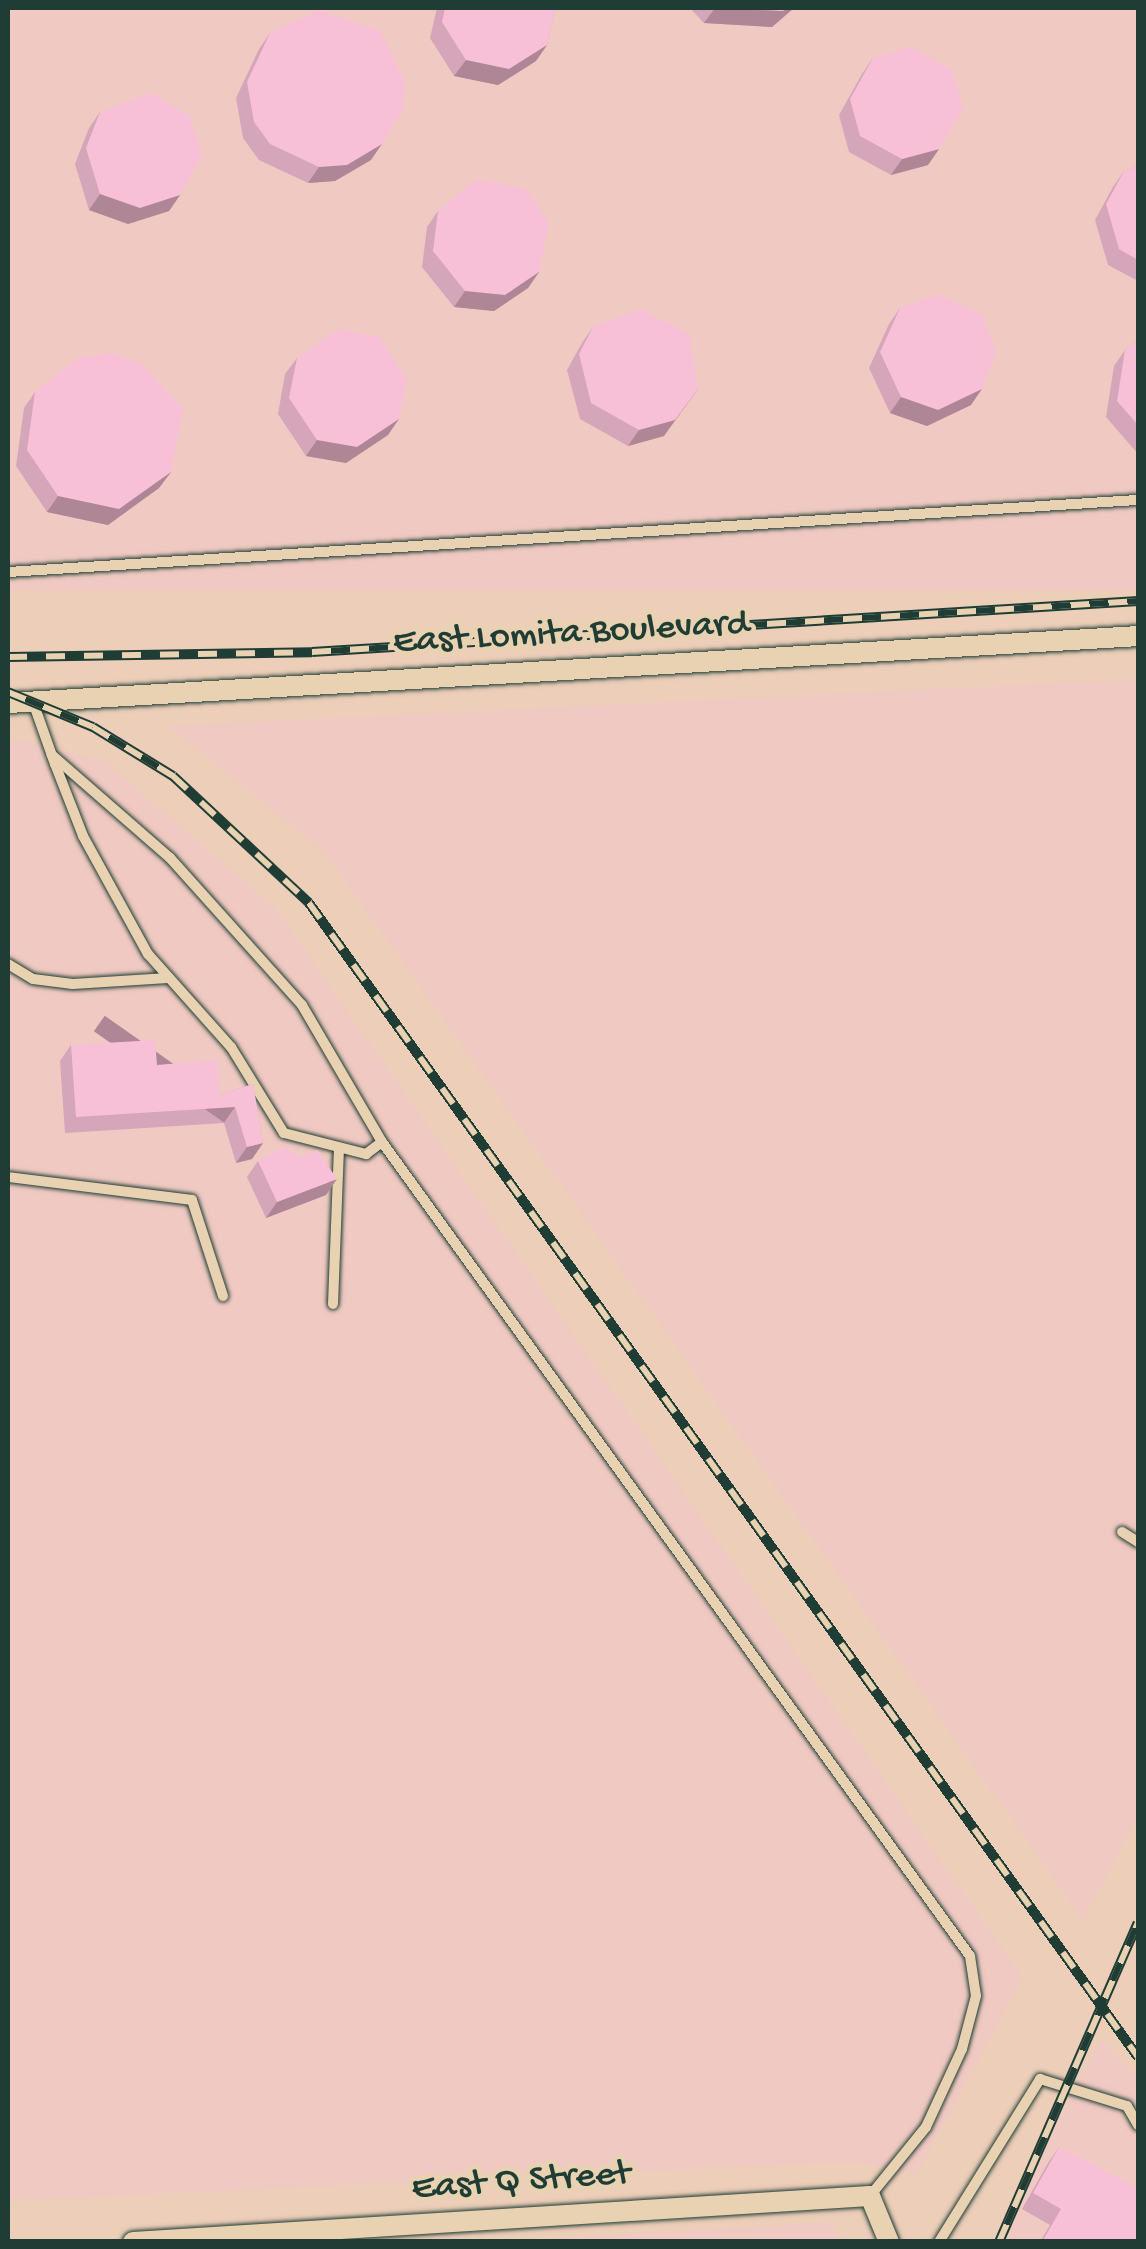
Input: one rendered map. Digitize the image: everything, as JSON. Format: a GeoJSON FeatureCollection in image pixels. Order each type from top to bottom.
{"type":"FeatureCollection","features":[{"type":"Feature","properties":{"kind":"street","name":"East Lomita Boulevard"},"geometry":{"type":"LineString","coordinates":[[8,703],[1138,636]]}},
{"type":"Feature","properties":{"kind":"street"},"geometry":{"type":"LineString","coordinates":[[870,2196],[891,2238]]}},
{"type":"Feature","properties":{"kind":"street","name":"East Q Street"},"geometry":{"type":"LineString","coordinates":[[132,2242],[870,2196]]}},
{"type":"Feature","properties":{"kind":"lane"},"geometry":{"type":"LineString","coordinates":[[8,572],[1138,500]]}},
{"type":"Feature","properties":{"kind":"lane"},"geometry":{"type":"LineString","coordinates":[[34,702],[82,836],[168,978],[231,1047],[284,1133],[366,1154],[382,1142]]}},
{"type":"Feature","properties":{"kind":"lane"},"geometry":{"type":"LineString","coordinates":[[52,755],[170,858],[302,1006],[382,1142],[970,1956],[976,1996],[962,2049],[926,2126],[870,2196]]}},
{"type":"Feature","properties":{"kind":"lane"},"geometry":{"type":"LineString","coordinates":[[8,964],[33,979],[73,984],[168,978]]}},
{"type":"Feature","properties":{"kind":"lane"},"geometry":{"type":"LineString","coordinates":[[333,1304],[340,1150]]}},
{"type":"Feature","properties":{"kind":"lane"},"geometry":{"type":"LineString","coordinates":[[8,1178],[192,1200],[223,1296]]}},
{"type":"Feature","properties":{"kind":"lane"},"geometry":{"type":"LineString","coordinates":[[1122,1532],[1138,1542]]}},
{"type":"Feature","properties":{"kind":"lane"},"geometry":{"type":"LineString","coordinates":[[939,2242],[1040,2079],[1127,2106],[1138,2124]]}},
{"type":"Feature","properties":{"kind":"shaded area"},"geometry":{"type":"Polygon","coordinates":[[[8,8],[1138,8],[1138,591],[8,591],[8,8]]]}},
{"type":"Feature","properties":{"kind":"shaded area"},"geometry":{"type":"Polygon","coordinates":[[[1138,679],[1138,1818],[1083,1920],[325,853],[168,726],[1138,679]]]}},
{"type":"Feature","properties":{"kind":"shaded area"},"geometry":{"type":"Polygon","coordinates":[[[23,740],[106,762],[276,908],[1023,1978],[917,2174],[853,2162],[8,2201],[8,741],[23,740]]]}},
{"type":"Feature","properties":{"kind":"shaded area"},"geometry":{"type":"Polygon","coordinates":[[[1101,2039],[1138,2077],[1138,2241],[995,2242],[1101,2039]]]}},
{"type":"Feature","properties":{"kind":"shaded area"},"geometry":{"type":"Polygon","coordinates":[[[830,2222],[844,2241],[515,2241],[830,2222]]]}},
{"type":"Feature","properties":{"kind":"building"},"geometry":{"type":"Polygon","coordinates":[[[445,8],[555,8],[547,45],[509,69],[466,60],[442,22],[445,8]]]}},
{"type":"Feature","properties":{"kind":"building"},"geometry":{"type":"Polygon","coordinates":[[[716,8],[787,8],[783,11],[716,8]]]}},
{"type":"Feature","properties":{"kind":"building"},"geometry":{"type":"Polygon","coordinates":[[[319,10],[380,31],[405,82],[403,109],[382,144],[347,165],[319,167],[270,144],[254,122],[247,82],[270,33],[319,10]]]}},
{"type":"Feature","properties":{"kind":"building"},"geometry":{"type":"Polygon","coordinates":[[[910,47],[952,70],[963,108],[939,149],[902,159],[860,136],[850,99],[873,58],[910,47]]]}},
{"type":"Feature","properties":{"kind":"building"},"geometry":{"type":"Polygon","coordinates":[[[151,93],[190,117],[202,155],[180,195],[140,208],[100,194],[86,148],[100,112],[151,93]]]}},
{"type":"Feature","properties":{"kind":"building"},"geometry":{"type":"Polygon","coordinates":[[[1138,166],[1138,260],[1119,249],[1106,204],[1124,171],[1138,166]]]}},
{"type":"Feature","properties":{"kind":"building"},"geometry":{"type":"Polygon","coordinates":[[[477,179],[527,189],[549,223],[539,272],[505,295],[465,291],[433,251],[438,211],[477,179]]]}},
{"type":"Feature","properties":{"kind":"building"},"geometry":{"type":"Polygon","coordinates":[[[938,294],[982,315],[996,352],[982,389],[938,410],[901,397],[880,352],[900,308],[938,294]]]}},
{"type":"Feature","properties":{"kind":"building"},"geometry":{"type":"Polygon","coordinates":[[[640,309],[689,334],[698,389],[675,420],[639,430],[591,403],[579,354],[593,327],[640,309]]]}},
{"type":"Feature","properties":{"kind":"building"},"geometry":{"type":"Polygon","coordinates":[[[338,329],[379,337],[407,379],[399,419],[357,447],[317,440],[289,398],[297,358],[338,329]]]}},
{"type":"Feature","properties":{"kind":"building"},"geometry":{"type":"Polygon","coordinates":[[[1138,340],[1138,425],[1117,401],[1125,350],[1138,340]]]}},
{"type":"Feature","properties":{"kind":"building"},"geometry":{"type":"Polygon","coordinates":[[[111,353],[141,363],[183,409],[171,472],[119,509],[58,496],[27,450],[35,392],[78,358],[111,353]]]}},
{"type":"Feature","properties":{"kind":"building"},"geometry":{"type":"Polygon","coordinates":[[[155,1040],[157,1065],[217,1060],[219,1095],[253,1084],[263,1143],[247,1147],[235,1107],[76,1117],[71,1045],[155,1040]]]}},
{"type":"Feature","properties":{"kind":"building"},"geometry":{"type":"Polygon","coordinates":[[[286,1147],[299,1158],[317,1150],[337,1179],[277,1202],[258,1161],[286,1147]]]}},
{"type":"Feature","properties":{"kind":"building"},"geometry":{"type":"Polygon","coordinates":[[[1059,2147],[1138,2188],[1138,2242],[1042,2242],[1061,2209],[1033,2193],[1059,2147]]]}},
{"type":"Feature","properties":{"kind":"railway"},"geometry":{"type":"LineString","coordinates":[[8,657],[312,652],[1138,601]]}},
{"type":"Feature","properties":{"kind":"railway"},"geometry":{"type":"LineString","coordinates":[[8,692],[93,727],[173,776],[309,903],[1138,2057]]}},
{"type":"Feature","properties":{"kind":"railway"},"geometry":{"type":"LineString","coordinates":[[999,2242],[1138,1923]]}}]}
